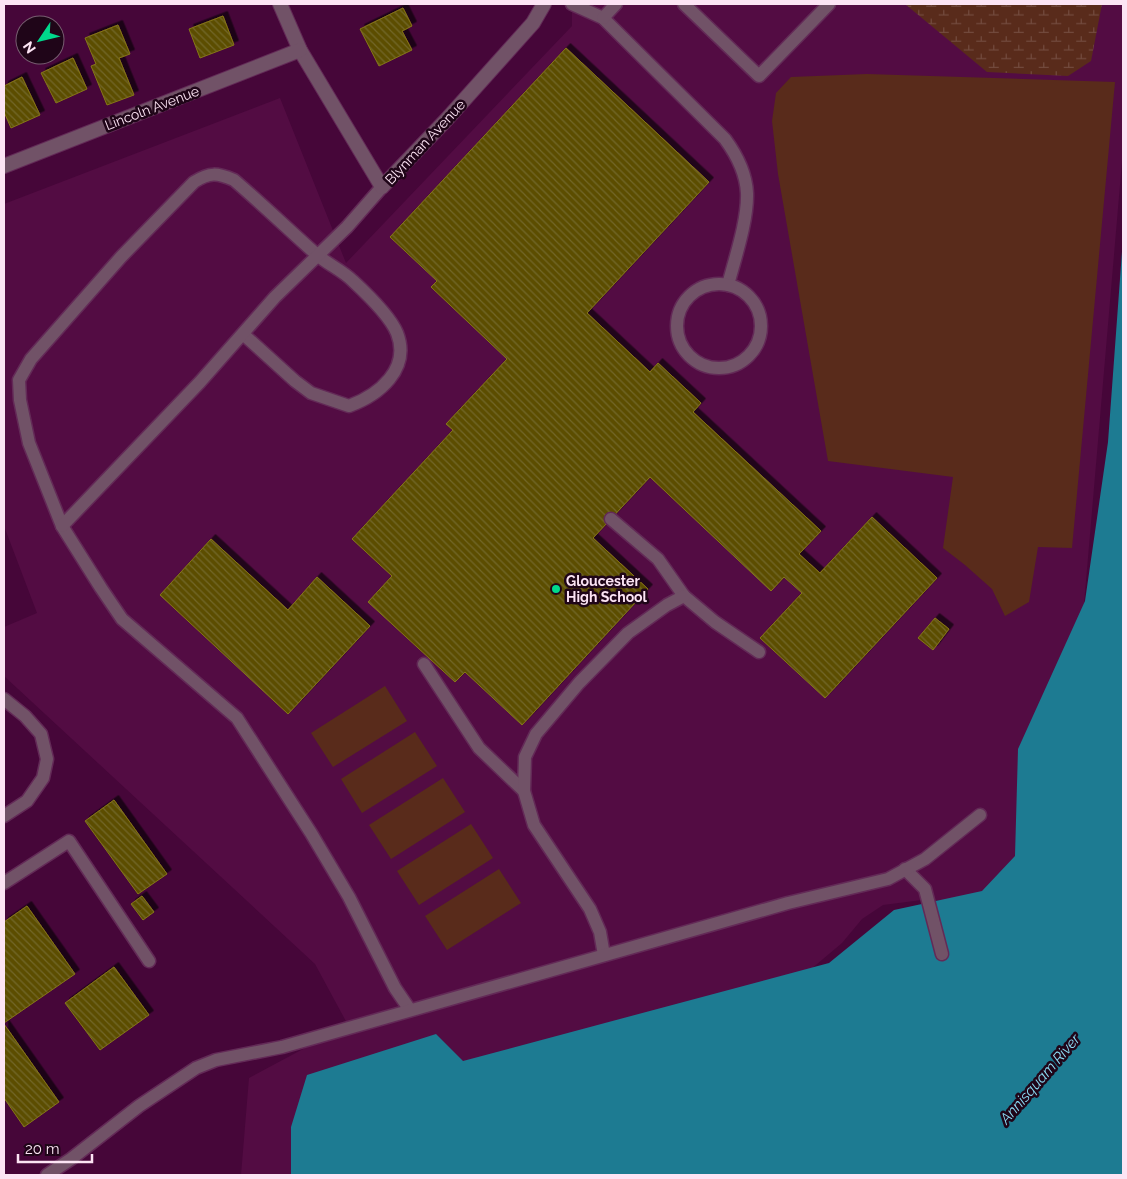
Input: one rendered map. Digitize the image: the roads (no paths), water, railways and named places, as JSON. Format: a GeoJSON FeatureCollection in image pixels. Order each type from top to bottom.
{"type":"FeatureCollection","features":[{"type":"Feature","properties":{"kind":"street","name":"Blynman Avenue"},"geometry":{"type":"LineString","coordinates":[[280,4],[300,50],[382,187],[447,119],[533,23],[544,4]]}},
{"type":"Feature","properties":{"kind":"street","name":"Lincoln Avenue"},"geometry":{"type":"LineString","coordinates":[[4,166],[300,50]]}},
{"type":"Feature","properties":{"kind":"lane"},"geometry":{"type":"LineString","coordinates":[[572,4],[602,18],[725,139],[738,160],[747,191],[746,209],[728,285]]}},
{"type":"Feature","properties":{"kind":"lane"},"geometry":{"type":"LineString","coordinates":[[602,18],[616,4]]}},
{"type":"Feature","properties":{"kind":"lane"},"geometry":{"type":"LineString","coordinates":[[684,4],[759,76],[829,4]]}},
{"type":"Feature","properties":{"kind":"lane"},"geometry":{"type":"LineString","coordinates":[[242,334],[311,393],[349,406],[364,401],[384,386],[396,372],[400,353],[396,333],[377,305],[352,279],[318,256],[234,180],[220,174],[206,175],[194,182],[121,257],[31,358],[19,380],[20,400],[29,443],[62,526],[90,572],[122,619],[236,718],[311,833],[349,898],[395,988],[410,1010]]}},
{"type":"Feature","properties":{"kind":"lane"},"geometry":{"type":"LineString","coordinates":[[62,526],[194,388],[275,297],[347,228],[382,187]]}},
{"type":"Feature","properties":{"kind":"lane"},"geometry":{"type":"LineString","coordinates":[[712,284],[728,285],[743,292],[755,304],[761,319],[760,335],[754,350],[742,361],[727,368],[710,367],[695,361],[684,349],[678,333],[678,317],[684,302],[697,290],[712,284]]}},
{"type":"Feature","properties":{"kind":"lane"},"geometry":{"type":"LineString","coordinates":[[611,519],[658,559],[684,596],[715,622],[759,652]]}},
{"type":"Feature","properties":{"kind":"lane"},"geometry":{"type":"LineString","coordinates":[[604,955],[600,932],[590,910],[534,825],[524,791],[525,757],[536,734],[579,683],[628,633],[666,606],[684,596]]}},
{"type":"Feature","properties":{"kind":"lane"},"geometry":{"type":"LineString","coordinates":[[424,664],[479,748],[524,791]]}},
{"type":"Feature","properties":{"kind":"lane"},"geometry":{"type":"LineString","coordinates":[[4,816],[27,801],[43,778],[47,759],[41,734],[25,716],[6,704]]}},
{"type":"Feature","properties":{"kind":"lane"},"geometry":{"type":"LineString","coordinates":[[47,1175],[71,1159],[139,1106],[196,1068],[216,1060],[282,1047],[788,903],[888,879],[925,859],[980,815]]}},
{"type":"Feature","properties":{"kind":"lane"},"geometry":{"type":"LineString","coordinates":[[4,883],[69,841],[150,961]]}},
{"type":"Feature","properties":{"kind":"lane"},"geometry":{"type":"LineString","coordinates":[[906,869],[925,889],[942,954]]}},
{"type":"Feature","properties":{"kind":"water","name":"Annisquam River"},"geometry":{"type":"Polygon","coordinates":[[[1123,238],[1123,1175],[291,1175],[291,1127],[307,1075],[436,1034],[463,1061],[829,963],[894,910],[982,891],[1015,856],[1018,749],[1085,601],[1108,442],[1123,238]]]}},
{"type":"Feature","properties":{"kind":"place","name":"Gloucester High School"},"geometry":{"type":"Point","coordinates":[556,589]}}]}
